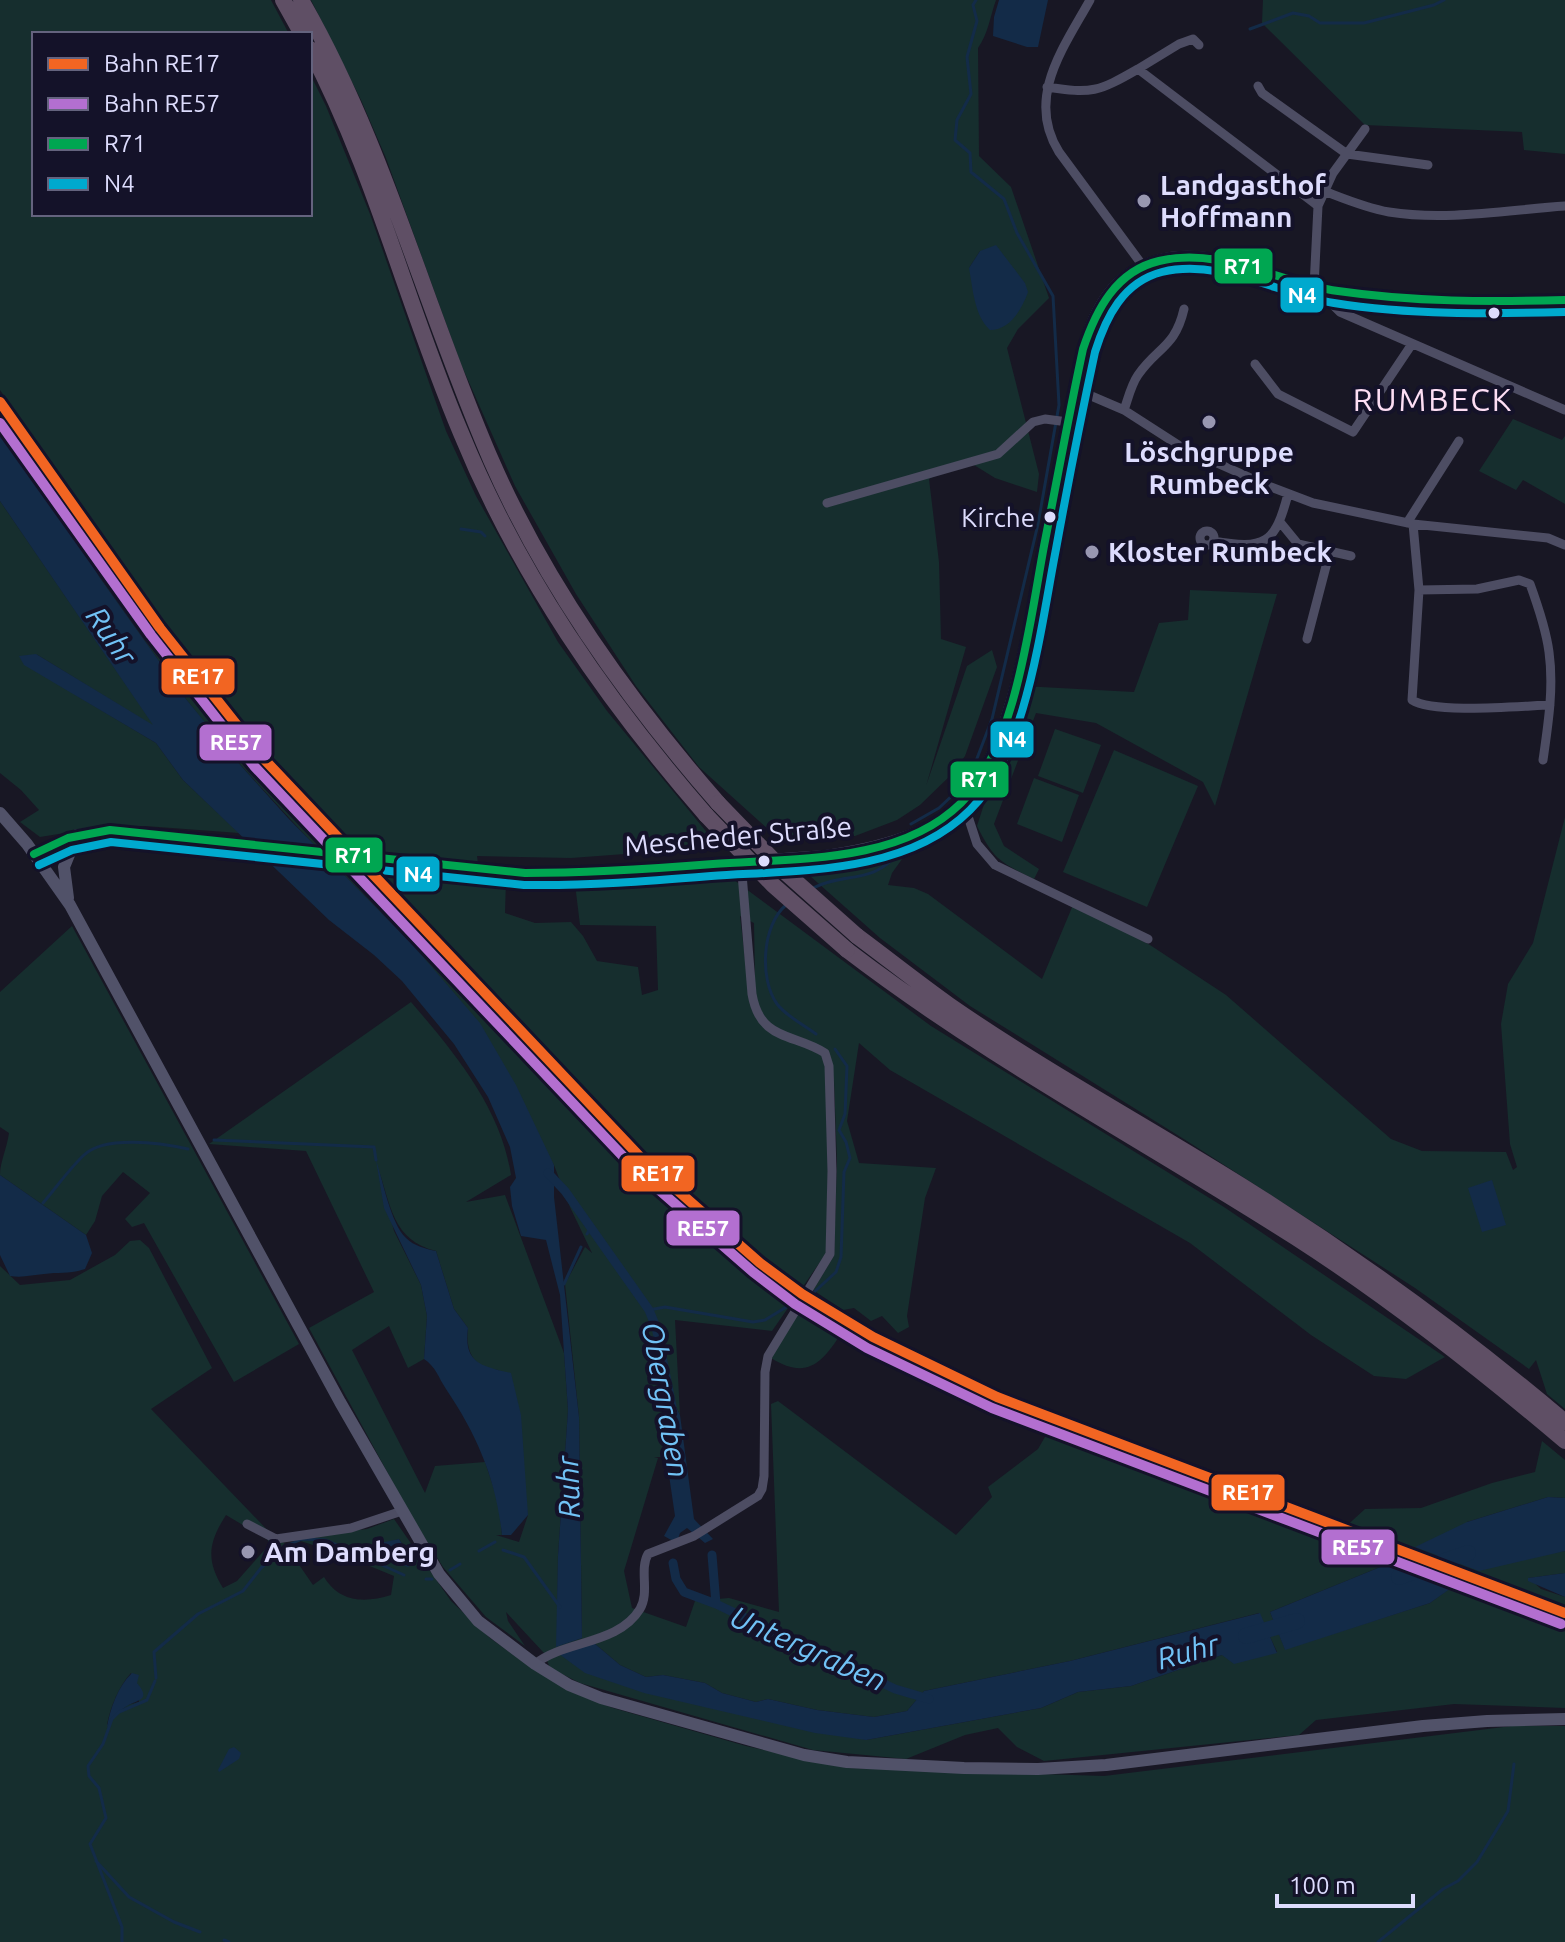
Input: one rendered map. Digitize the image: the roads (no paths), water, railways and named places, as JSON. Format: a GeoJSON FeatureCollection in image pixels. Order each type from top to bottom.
{"type":"FeatureCollection","features":[{"type":"Feature","properties":{"kind":"highway"},"geometry":{"type":"LineString","coordinates":[[283,0],[301,32]]}},
{"type":"Feature","properties":{"kind":"highway"},"geometry":{"type":"LineString","coordinates":[[301,0],[356,110],[454,370],[492,463],[513,505],[553,578],[599,651],[655,728],[718,803],[785,872],[857,936],[974,1022],[1295,1220],[1565,1422]]}},
{"type":"Feature","properties":{"kind":"highway"},"geometry":{"type":"LineString","coordinates":[[312,53],[342,115],[377,202],[459,431],[506,528],[537,586],[599,682],[640,737],[706,815],[773,885],[847,950],[943,1021],[1423,1317],[1565,1441]]}},
{"type":"Feature","properties":{"kind":"main road","name":"Mescheder Straße"},"geometry":{"type":"LineString","coordinates":[[34,854],[77,835],[110,830],[543,874],[826,856],[878,846],[927,827],[963,801],[985,770],[999,740],[1010,706],[1033,604],[1064,421],[1075,389],[1086,337],[1099,307],[1114,287],[1143,266],[1171,258],[1209,257],[1329,290],[1434,301],[1565,300]]}},
{"type":"Feature","properties":{"kind":"main road"},"geometry":{"type":"LineString","coordinates":[[0,813],[70,905],[439,1574],[460,1602],[484,1626],[569,1685],[601,1698],[804,1755],[847,1762],[964,1768],[1038,1769],[1106,1765],[1423,1726],[1565,1719]]}},
{"type":"Feature","properties":{"kind":"main road"},"geometry":{"type":"LineString","coordinates":[[70,905],[64,867],[77,835]]}},
{"type":"Feature","properties":{"kind":"street"},"geometry":{"type":"LineString","coordinates":[[1090,0],[1052,70],[1047,87],[1046,117],[1053,142],[1143,266]]}},
{"type":"Feature","properties":{"kind":"street"},"geometry":{"type":"LineString","coordinates":[[1047,87],[1093,92],[1108,87],[1179,44],[1193,39],[1199,45]]}},
{"type":"Feature","properties":{"kind":"street"},"geometry":{"type":"LineString","coordinates":[[1138,69],[1318,206]]}},
{"type":"Feature","properties":{"kind":"street"},"geometry":{"type":"LineString","coordinates":[[1258,86],[1262,93],[1347,154],[1428,165]]}},
{"type":"Feature","properties":{"kind":"street"},"geometry":{"type":"LineString","coordinates":[[1314,287],[1318,206],[1333,173],[1365,129]]}},
{"type":"Feature","properties":{"kind":"street"},"geometry":{"type":"LineString","coordinates":[[1324,191],[1364,206],[1412,214],[1462,214],[1565,206]]}},
{"type":"Feature","properties":{"kind":"street"},"geometry":{"type":"LineString","coordinates":[[1329,290],[1331,303],[1340,312],[1565,410]]}},
{"type":"Feature","properties":{"kind":"street"},"geometry":{"type":"LineString","coordinates":[[1124,410],[1135,378],[1172,340],[1180,326],[1184,309]]}},
{"type":"Feature","properties":{"kind":"street"},"geometry":{"type":"LineString","coordinates":[[1255,364],[1278,394],[1353,432],[1412,344]]}},
{"type":"Feature","properties":{"kind":"street"},"geometry":{"type":"LineString","coordinates":[[1075,389],[1124,410],[1183,448],[1288,494],[1340,510],[1410,523],[1548,538],[1565,545]]}},
{"type":"Feature","properties":{"kind":"street"},"geometry":{"type":"LineString","coordinates":[[827,503],[998,454],[1029,424],[1049,419],[1064,421]]}},
{"type":"Feature","properties":{"kind":"street"},"geometry":{"type":"LineString","coordinates":[[1459,441],[1410,523],[1419,590],[1411,692],[1414,702],[1449,707],[1550,705]]}},
{"type":"Feature","properties":{"kind":"street"},"geometry":{"type":"LineString","coordinates":[[1213,541],[1235,545],[1260,543],[1275,533],[1288,494]]}},
{"type":"Feature","properties":{"kind":"street"},"geometry":{"type":"LineString","coordinates":[[1280,522],[1298,544],[1351,556]]}},
{"type":"Feature","properties":{"kind":"street"},"geometry":{"type":"LineString","coordinates":[[1307,639],[1330,551]]}},
{"type":"Feature","properties":{"kind":"street"},"geometry":{"type":"LineString","coordinates":[[1419,590],[1477,589],[1519,580],[1528,582],[1548,646],[1550,705],[1543,760]]}},
{"type":"Feature","properties":{"kind":"street"},"geometry":{"type":"LineString","coordinates":[[963,801],[977,844],[995,865],[1148,939]]}},
{"type":"Feature","properties":{"kind":"street"},"geometry":{"type":"LineString","coordinates":[[535,1664],[556,1651],[622,1627],[635,1616],[644,1601],[646,1556],[707,1529],[753,1500],[762,1489],[766,1361],[801,1299],[829,1259],[832,1171],[829,1066],[825,1053],[772,1031],[757,1010],[751,981],[741,862]]}},
{"type":"Feature","properties":{"kind":"street"},"geometry":{"type":"LineString","coordinates":[[247,1524],[276,1539],[351,1528],[402,1511]]}},
{"type":"Feature","properties":{"kind":"water"},"geometry":{"type":"Polygon","coordinates":[[[999,0],[1048,0],[1038,47],[1027,47],[993,36],[999,0]]]}},
{"type":"Feature","properties":{"kind":"water"},"geometry":{"type":"Polygon","coordinates":[[[996,245],[1025,283],[1028,292],[1019,311],[1009,322],[990,330],[977,309],[969,268],[980,251],[996,245]]]}},
{"type":"Feature","properties":{"kind":"water"},"geometry":{"type":"Polygon","coordinates":[[[0,425],[37,475],[100,578],[186,699],[288,818],[411,943],[480,1023],[516,1085],[554,1165],[554,1197],[579,1417],[582,1638],[556,1647],[558,1556],[568,1410],[560,1295],[546,1240],[521,1236],[512,1206],[510,1187],[516,1178],[510,1147],[488,1097],[454,1044],[402,981],[329,920],[183,780],[156,743],[24,665],[19,656],[36,654],[153,725],[0,501],[0,425]]]}},
{"type":"Feature","properties":{"kind":"water"},"geometry":{"type":"Polygon","coordinates":[[[376,1160],[392,1213],[401,1231],[413,1243],[436,1251],[454,1309],[468,1328],[467,1340],[472,1356],[484,1365],[511,1373],[521,1415],[528,1515],[511,1535],[502,1535],[490,1476],[476,1441],[436,1372],[424,1359],[427,1316],[421,1285],[384,1208],[376,1160]]]}},
{"type":"Feature","properties":{"kind":"water"},"geometry":{"type":"Polygon","coordinates":[[[0,1175],[86,1235],[92,1253],[85,1269],[10,1276],[0,1255],[0,1175]]]}},
{"type":"Feature","properties":{"kind":"water"},"geometry":{"type":"Polygon","coordinates":[[[1492,1180],[1506,1225],[1482,1232],[1468,1188],[1492,1180]]]}},
{"type":"Feature","properties":{"kind":"water"},"geometry":{"type":"Polygon","coordinates":[[[671,1397],[680,1415],[694,1519],[713,1539],[705,1543],[687,1528],[673,1541],[664,1536],[675,1516],[669,1475],[673,1457],[668,1417],[671,1397]]]}},
{"type":"Feature","properties":{"kind":"water"},"geometry":{"type":"Polygon","coordinates":[[[1548,1497],[1565,1498],[1565,1551],[1479,1571],[1415,1547],[1467,1522],[1548,1497]]]}},
{"type":"Feature","properties":{"kind":"water"},"geometry":{"type":"Polygon","coordinates":[[[399,1539],[414,1562],[408,1567],[386,1559],[373,1550],[375,1544],[399,1539]]]}},
{"type":"Feature","properties":{"kind":"water"},"geometry":{"type":"Polygon","coordinates":[[[1395,1561],[1454,1586],[1430,1603],[1285,1650],[1270,1612],[1395,1561]]]}},
{"type":"Feature","properties":{"kind":"water"},"geometry":{"type":"Polygon","coordinates":[[[1565,1573],[1565,1597],[1528,1581],[1528,1578],[1565,1573]]]}},
{"type":"Feature","properties":{"kind":"water"},"geometry":{"type":"Polygon","coordinates":[[[1260,1613],[1277,1653],[1234,1664],[1222,1655],[1131,1686],[1078,1692],[1041,1708],[866,1740],[815,1733],[644,1693],[585,1673],[559,1654],[594,1643],[620,1665],[646,1677],[663,1675],[705,1683],[722,1693],[756,1702],[768,1699],[817,1710],[874,1717],[907,1711],[924,1691],[1070,1661],[1260,1613]]]}},
{"type":"Feature","properties":{"kind":"water"},"geometry":{"type":"Polygon","coordinates":[[[132,1673],[139,1675],[137,1683],[143,1697],[121,1710],[107,1727],[115,1698],[132,1673]]]}},
{"type":"Feature","properties":{"kind":"water"},"geometry":{"type":"Polygon","coordinates":[[[234,1747],[241,1753],[239,1759],[219,1772],[229,1749],[234,1747]]]}},
{"type":"Feature","properties":{"kind":"waterway"},"geometry":{"type":"LineString","coordinates":[[911,824],[939,808],[957,791],[976,761],[992,719],[1038,524],[1059,405],[1053,296],[1017,233],[1004,199],[971,172],[970,153],[955,140],[957,120],[971,94],[967,57],[977,21],[973,5],[976,0]]}},
{"type":"Feature","properties":{"kind":"waterway"},"geometry":{"type":"LineString","coordinates":[[1250,29],[1293,13],[1309,16],[1320,23],[1364,23],[1444,0]]}},
{"type":"Feature","properties":{"kind":"waterway"},"geometry":{"type":"LineString","coordinates":[[461,529],[481,532],[485,536]]}},
{"type":"Feature","properties":{"kind":"waterway"},"geometry":{"type":"LineString","coordinates":[[813,888],[869,874],[890,862],[900,851]]}},
{"type":"Feature","properties":{"kind":"waterway"},"geometry":{"type":"LineString","coordinates":[[786,905],[772,925],[768,939],[767,981],[781,1009],[816,1034]]}},
{"type":"Feature","properties":{"kind":"waterway"},"geometry":{"type":"LineString","coordinates":[[812,1294],[836,1272],[841,1257],[844,1172],[850,1158],[839,1130],[845,1114],[847,1066],[835,1049]]}},
{"type":"Feature","properties":{"kind":"waterway"},"geometry":{"type":"LineString","coordinates":[[214,1140],[374,1147],[376,1160]]}},
{"type":"Feature","properties":{"kind":"waterway"},"geometry":{"type":"LineString","coordinates":[[43,1203],[78,1160],[93,1149],[134,1142],[188,1149]]}},
{"type":"Feature","properties":{"kind":"waterway","name":"Obergraben"},"geometry":{"type":"LineString","coordinates":[[548,1173],[565,1191],[649,1310],[656,1327],[672,1406]]}},
{"type":"Feature","properties":{"kind":"waterway","name":"Obergraben"},"geometry":{"type":"LineString","coordinates":[[587,1234],[591,1227]]}},
{"type":"Feature","properties":{"kind":"waterway"},"geometry":{"type":"LineString","coordinates":[[564,1284],[581,1247]]}},
{"type":"Feature","properties":{"kind":"waterway"},"geometry":{"type":"LineString","coordinates":[[649,1310],[665,1307],[753,1322],[765,1320],[788,1306]]}},
{"type":"Feature","properties":{"kind":"waterway"},"geometry":{"type":"LineString","coordinates":[[156,1678],[154,1652],[198,1614],[243,1591],[261,1568],[286,1546],[302,1539],[326,1540],[404,1575]]}},
{"type":"Feature","properties":{"kind":"waterway"},"geometry":{"type":"LineString","coordinates":[[479,1551],[495,1542]]}},
{"type":"Feature","properties":{"kind":"waterway"},"geometry":{"type":"LineString","coordinates":[[503,1550],[524,1557],[560,1607]]}},
{"type":"Feature","properties":{"kind":"waterway","name":"Ruhr"},"geometry":{"type":"LineString","coordinates":[[1399,1577],[1468,1553]]}},
{"type":"Feature","properties":{"kind":"waterway"},"geometry":{"type":"LineString","coordinates":[[712,1555],[716,1604]]}},
{"type":"Feature","properties":{"kind":"waterway","name":"Untergraben"},"geometry":{"type":"LineString","coordinates":[[673,1563],[676,1579],[684,1592],[716,1604],[895,1689],[929,1699]]}},
{"type":"Feature","properties":{"kind":"waterway"},"geometry":{"type":"LineString","coordinates":[[450,1570],[460,1564]]}},
{"type":"Feature","properties":{"kind":"waterway"},"geometry":{"type":"LineString","coordinates":[[426,1579],[432,1579]]}},
{"type":"Feature","properties":{"kind":"waterway","name":"Ruhr"},"geometry":{"type":"LineString","coordinates":[[1246,1636],[1297,1621]]}},
{"type":"Feature","properties":{"kind":"waterway"},"geometry":{"type":"LineString","coordinates":[[122,1942],[122,1927],[90,1844],[106,1818],[99,1788],[89,1776],[88,1766],[103,1744],[112,1719],[119,1712],[147,1700],[155,1681]]}},
{"type":"Feature","properties":{"kind":"waterway"},"geometry":{"type":"LineString","coordinates":[[1378,1942],[1443,1889],[1458,1881],[1477,1862],[1508,1811],[1514,1764]]}},
{"type":"Feature","properties":{"kind":"waterway"},"geometry":{"type":"LineString","coordinates":[[96,1861],[129,1897],[174,1922],[200,1932]]}},
{"type":"Feature","properties":{"kind":"waterway"},"geometry":{"type":"LineString","coordinates":[[224,1940],[229,1942]]}},
{"type":"Feature","properties":{"kind":"rail line","name":"RE17"},"geometry":{"type":"LineString","coordinates":[[0,402],[160,628],[263,758],[643,1160],[760,1263],[802,1294],[873,1337],[997,1397],[1565,1613]]}},
{"type":"Feature","properties":{"kind":"rail line","name":"RE57"},"geometry":{"type":"LineString","coordinates":[[0,423],[151,635],[254,766],[634,1168],[753,1272],[795,1304],[867,1348],[992,1408],[1561,1624]]}},
{"type":"Feature","properties":{"kind":"place","name":"Landgasthof Hoffmann"},"geometry":{"type":"Point","coordinates":[1144,201]}},
{"type":"Feature","properties":{"kind":"place","name":"Löschgruppe Rumbeck"},"geometry":{"type":"Point","coordinates":[1209,422]}},
{"type":"Feature","properties":{"kind":"place","name":"Kirche"},"geometry":{"type":"Point","coordinates":[1050,517]}},
{"type":"Feature","properties":{"kind":"place","name":"Kloster Rumbeck"},"geometry":{"type":"Point","coordinates":[1092,552]}},
{"type":"Feature","properties":{"kind":"place","name":"Am Damberg"},"geometry":{"type":"Point","coordinates":[248,1552]}},
{"type":"Feature","properties":{"kind":"district","name":"RUMBECK"},"geometry":{"type":"Point","coordinates":[1433,400]}}]}
